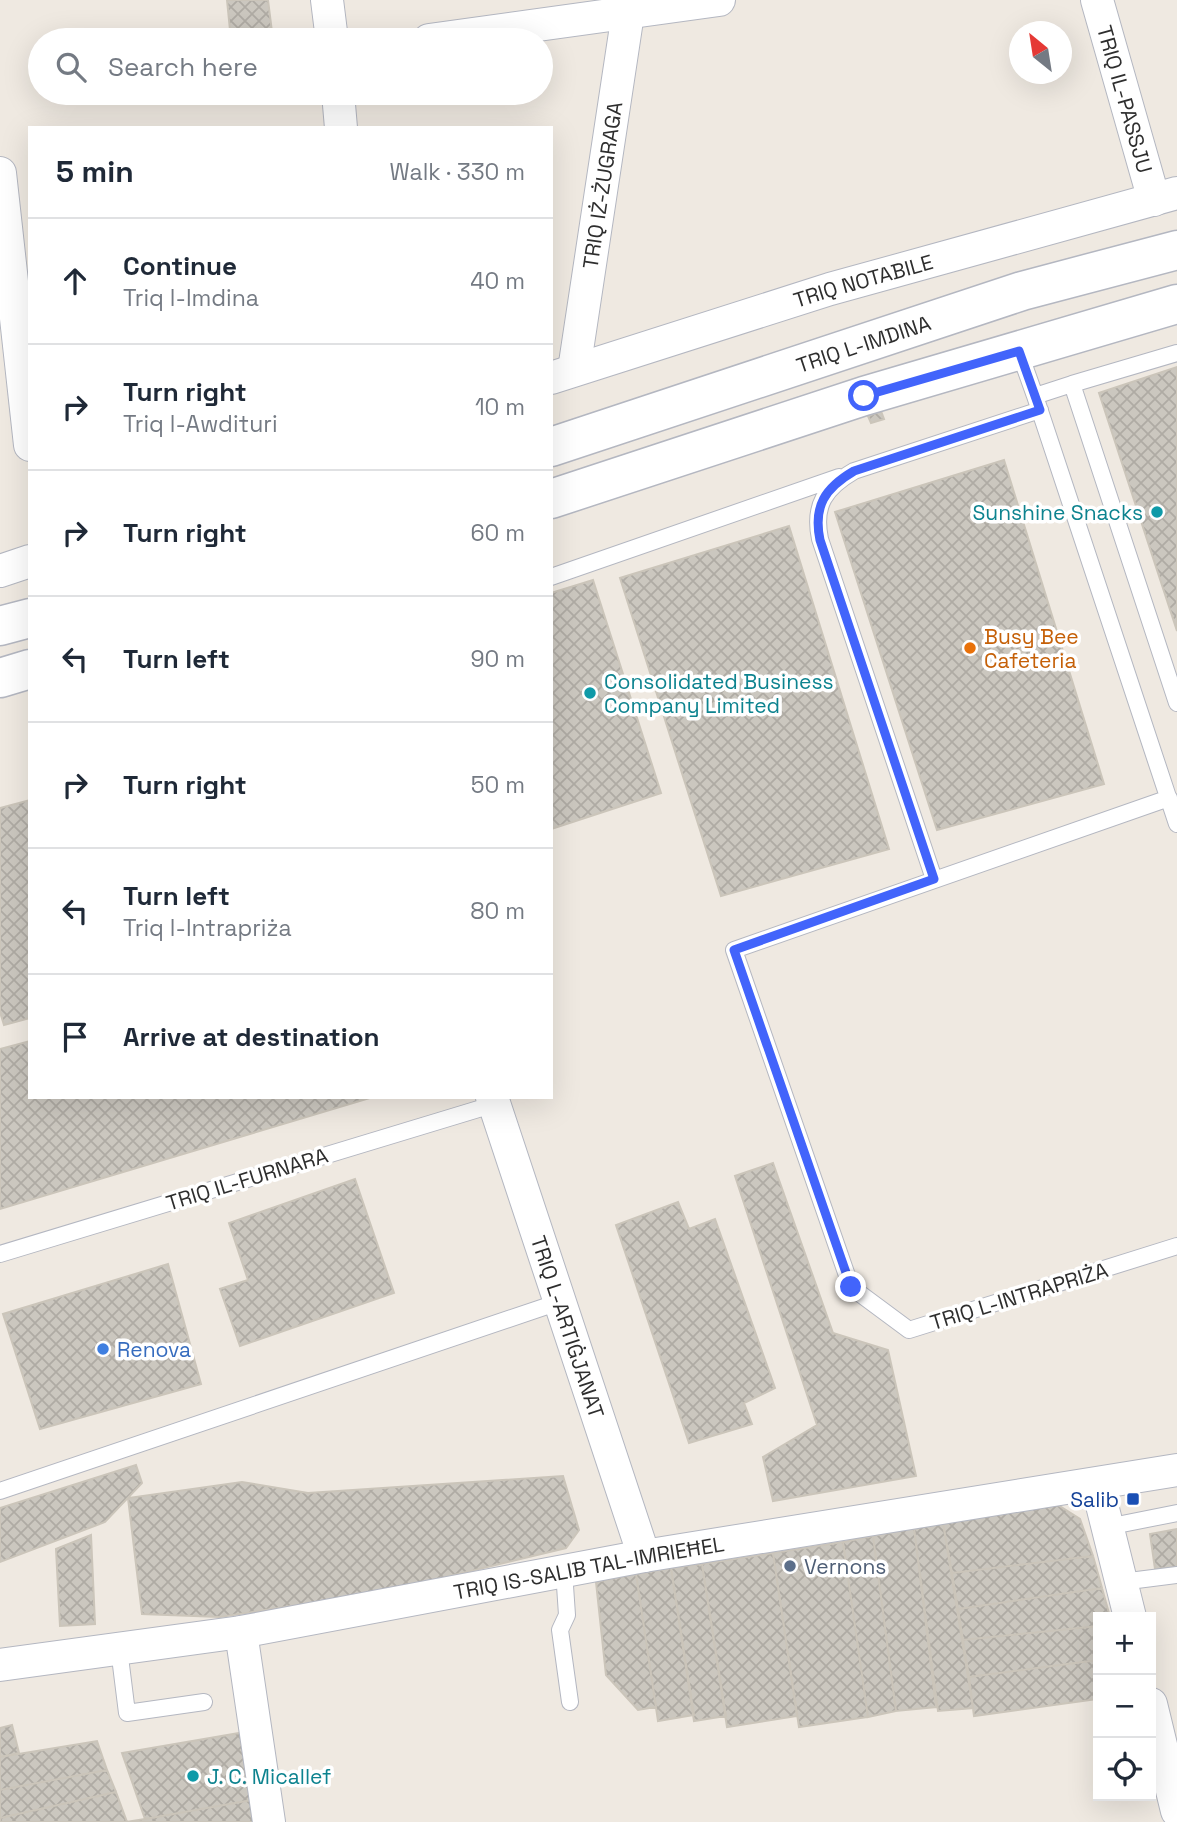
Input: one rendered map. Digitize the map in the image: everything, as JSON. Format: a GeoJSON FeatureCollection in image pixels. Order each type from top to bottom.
{"type":"FeatureCollection","features":[{"type":"Feature","properties":{"kind":"main road","name":"TRIQ L-IMDINA"},"geometry":{"type":"LineString","coordinates":[[553,446],[1022,291],[1177,250]]}},
{"type":"Feature","properties":{"kind":"main road"},"geometry":{"type":"LineString","coordinates":[[553,498],[864,396],[1177,304]]}},
{"type":"Feature","properties":{"kind":"main road"},"geometry":{"type":"LineString","coordinates":[[0,626],[28,619]]}},
{"type":"Feature","properties":{"kind":"main road"},"geometry":{"type":"LineString","coordinates":[[0,678],[28,670]]}},
{"type":"Feature","properties":{"kind":"street"},"geometry":{"type":"LineString","coordinates":[[327,0],[330,28]]}},
{"type":"Feature","properties":{"kind":"street"},"geometry":{"type":"LineString","coordinates":[[500,28],[629,6],[719,0]]}},
{"type":"Feature","properties":{"kind":"street","name":"TRIQ IL-PASSJU"},"geometry":{"type":"LineString","coordinates":[[1097,0],[1165,197]]}},
{"type":"Feature","properties":{"kind":"street","name":"TRIQ IŻ-ŻUGRAGA"},"geometry":{"type":"LineString","coordinates":[[563,374],[629,6]]}},
{"type":"Feature","properties":{"kind":"street"},"geometry":{"type":"LineString","coordinates":[[339,105],[341,126]]}},
{"type":"Feature","properties":{"kind":"street"},"geometry":{"type":"LineString","coordinates":[[0,173],[28,428]]}},
{"type":"Feature","properties":{"kind":"street","name":"TRIQ NOTABILE"},"geometry":{"type":"LineString","coordinates":[[563,374],[830,289],[1165,197]]}},
{"type":"Feature","properties":{"kind":"street"},"geometry":{"type":"LineString","coordinates":[[0,571],[28,562]]}},
{"type":"Feature","properties":{"kind":"street","name":"TRIQ L-ARTIĠJANAT"},"geometry":{"type":"LineString","coordinates":[[494,1101],[643,1556]]}},
{"type":"Feature","properties":{"kind":"street","name":"TRIQ IS-SALIB TAL-IMRIEĦEL"},"geometry":{"type":"LineString","coordinates":[[0,1665],[241,1632],[643,1556],[1097,1485],[1177,1469]]}},
{"type":"Feature","properties":{"kind":"street"},"geometry":{"type":"LineString","coordinates":[[1097,1485],[1129,1612]]}},
{"type":"Feature","properties":{"kind":"street"},"geometry":{"type":"LineString","coordinates":[[241,1632],[269,1822]]}},
{"type":"Feature","properties":{"kind":"street"},"geometry":{"type":"LineString","coordinates":[[1156,1725],[1177,1811]]}},
{"type":"Feature","properties":{"kind":"lane"},"geometry":{"type":"LineString","coordinates":[[1019,351],[1177,824]]}},
{"type":"Feature","properties":{"kind":"lane"},"geometry":{"type":"LineString","coordinates":[[553,576],[854,471],[1037,403],[1072,384],[1177,353]]}},
{"type":"Feature","properties":{"kind":"lane"},"geometry":{"type":"LineString","coordinates":[[1072,384],[1177,703]]}},
{"type":"Feature","properties":{"kind":"lane"},"geometry":{"type":"LineString","coordinates":[[854,471],[822,497],[817,524],[934,879],[1169,798]]}},
{"type":"Feature","properties":{"kind":"lane","name":"TRIQ L-INTRAPRIŻA"},"geometry":{"type":"LineString","coordinates":[[934,879],[734,950],[851,1287],[909,1330],[1177,1246]]}},
{"type":"Feature","properties":{"kind":"lane","name":"TRIQ IL-FURNARA"},"geometry":{"type":"LineString","coordinates":[[0,1254],[494,1101]]}},
{"type":"Feature","properties":{"kind":"lane"},"geometry":{"type":"LineString","coordinates":[[0,1491],[559,1302]]}},
{"type":"Feature","properties":{"kind":"lane"},"geometry":{"type":"LineString","coordinates":[[1107,1527],[1177,1513]]}},
{"type":"Feature","properties":{"kind":"lane"},"geometry":{"type":"LineString","coordinates":[[564,1571],[568,1615],[560,1630],[570,1702]]}},
{"type":"Feature","properties":{"kind":"lane"},"geometry":{"type":"LineString","coordinates":[[1121,1582],[1177,1575]]}},
{"type":"Feature","properties":{"kind":"lane"},"geometry":{"type":"LineString","coordinates":[[119,1649],[127,1713],[204,1702]]}},
{"type":"Feature","properties":{"kind":"building"},"geometry":{"type":"Polygon","coordinates":[[[227,0],[268,0],[272,28],[230,28],[227,0]]]}},
{"type":"Feature","properties":{"kind":"building","name":"Sunshine Snacks"},"geometry":{"type":"Polygon","coordinates":[[[1177,367],[1177,631],[1099,393],[1177,367]]]}},
{"type":"Feature","properties":{"kind":"building"},"geometry":{"type":"Polygon","coordinates":[[[881,411],[884,419],[871,423],[868,416],[881,411]]]}},
{"type":"Feature","properties":{"kind":"building","name":"Busy Bee Cafeteria"},"geometry":{"type":"Polygon","coordinates":[[[1004,460],[1104,784],[937,830],[835,512],[1004,460]]]}},
{"type":"Feature","properties":{"kind":"building"},"geometry":{"type":"Polygon","coordinates":[[[789,526],[889,849],[721,896],[620,578],[789,526]]]}},
{"type":"Feature","properties":{"kind":"building","name":"Consolidated Business Company Limited"},"geometry":{"type":"Polygon","coordinates":[[[593,580],[661,793],[553,828],[553,592],[593,580]]]}},
{"type":"Feature","properties":{"kind":"building"},"geometry":{"type":"Polygon","coordinates":[[[28,801],[28,1019],[4,1025],[0,1012],[0,808],[28,801]]]}},
{"type":"Feature","properties":{"kind":"building"},"geometry":{"type":"Polygon","coordinates":[[[28,1042],[28,1099],[366,1099],[0,1209],[0,1049],[28,1042]]]}},
{"type":"Feature","properties":{"kind":"building"},"geometry":{"type":"Polygon","coordinates":[[[773,1163],[833,1333],[888,1350],[916,1476],[773,1501],[763,1457],[817,1425],[735,1176],[773,1163]]]}},
{"type":"Feature","properties":{"kind":"building"},"geometry":{"type":"Polygon","coordinates":[[[355,1179],[394,1293],[240,1346],[220,1289],[248,1280],[229,1223],[355,1179]]]}},
{"type":"Feature","properties":{"kind":"building"},"geometry":{"type":"Polygon","coordinates":[[[678,1202],[689,1229],[715,1219],[775,1388],[744,1403],[752,1424],[689,1443],[616,1225],[678,1202]]]}},
{"type":"Feature","properties":{"kind":"building","name":"Renova"},"geometry":{"type":"Polygon","coordinates":[[[168,1264],[201,1384],[40,1429],[3,1314],[168,1264]]]}},
{"type":"Feature","properties":{"kind":"building"},"geometry":{"type":"Polygon","coordinates":[[[136,1465],[142,1483],[105,1522],[0,1562],[0,1508],[136,1465]]]}},
{"type":"Feature","properties":{"kind":"building"},"geometry":{"type":"Polygon","coordinates":[[[563,1476],[579,1530],[566,1548],[388,1591],[220,1617],[142,1614],[128,1498],[242,1482],[308,1493],[563,1476]]]}},
{"type":"Feature","properties":{"kind":"building"},"geometry":{"type":"Polygon","coordinates":[[[1055,1503],[1080,1519],[1093,1556],[952,1573],[943,1523],[1055,1503]]]}},
{"type":"Feature","properties":{"kind":"building"},"geometry":{"type":"Polygon","coordinates":[[[943,1523],[973,1708],[938,1711],[914,1528],[943,1523]]]}},
{"type":"Feature","properties":{"kind":"building"},"geometry":{"type":"Polygon","coordinates":[[[914,1528],[936,1707],[896,1711],[873,1536],[914,1528]]]}},
{"type":"Feature","properties":{"kind":"building"},"geometry":{"type":"Polygon","coordinates":[[[1177,1529],[1177,1567],[1155,1569],[1150,1534],[1177,1529]]]}},
{"type":"Feature","properties":{"kind":"building"},"geometry":{"type":"Polygon","coordinates":[[[91,1535],[95,1624],[60,1626],[56,1549],[91,1535]]]}},
{"type":"Feature","properties":{"kind":"building"},"geometry":{"type":"Polygon","coordinates":[[[873,1536],[896,1711],[868,1717],[843,1542],[873,1536]]]}},
{"type":"Feature","properties":{"kind":"building"},"geometry":{"type":"Polygon","coordinates":[[[843,1542],[868,1717],[799,1727],[773,1553],[843,1542]]]}},
{"type":"Feature","properties":{"kind":"building"},"geometry":{"type":"Polygon","coordinates":[[[773,1553],[797,1716],[727,1727],[702,1564],[773,1553]]]}},
{"type":"Feature","properties":{"kind":"building"},"geometry":{"type":"Polygon","coordinates":[[[1093,1556],[1102,1588],[958,1609],[952,1573],[1093,1556]]]}},
{"type":"Feature","properties":{"kind":"building"},"geometry":{"type":"Polygon","coordinates":[[[702,1564],[726,1716],[694,1721],[671,1568],[702,1564]]]}},
{"type":"Feature","properties":{"kind":"building"},"geometry":{"type":"Polygon","coordinates":[[[671,1568],[694,1715],[658,1721],[636,1574],[671,1568]]]}},
{"type":"Feature","properties":{"kind":"building"},"geometry":{"type":"Polygon","coordinates":[[[636,1574],[656,1707],[638,1710],[606,1675],[596,1582],[636,1574]]]}},
{"type":"Feature","properties":{"kind":"building"},"geometry":{"type":"Polygon","coordinates":[[[1102,1588],[1109,1612],[1093,1612],[1093,1627],[963,1640],[958,1609],[1102,1588]]]}},
{"type":"Feature","properties":{"kind":"building"},"geometry":{"type":"Polygon","coordinates":[[[1093,1627],[1093,1661],[969,1677],[963,1640],[1093,1627]]]}},
{"type":"Feature","properties":{"kind":"building"},"geometry":{"type":"Polygon","coordinates":[[[1093,1661],[1093,1700],[974,1716],[969,1677],[1093,1661]]]}},
{"type":"Feature","properties":{"kind":"building"},"geometry":{"type":"Polygon","coordinates":[[[12,1725],[19,1753],[0,1757],[0,1728],[12,1725]]]}},
{"type":"Feature","properties":{"kind":"building","name":"J. C. Micallef"},"geometry":{"type":"Polygon","coordinates":[[[251,1731],[258,1799],[145,1819],[122,1753],[251,1731]]]}},
{"type":"Feature","properties":{"kind":"building"},"geometry":{"type":"Polygon","coordinates":[[[97,1741],[107,1770],[0,1790],[0,1757],[97,1741]]]}},
{"type":"Feature","properties":{"kind":"building"},"geometry":{"type":"Polygon","coordinates":[[[107,1770],[116,1792],[0,1818],[0,1790],[107,1770]]]}},
{"type":"Feature","properties":{"kind":"building"},"geometry":{"type":"Polygon","coordinates":[[[116,1792],[127,1822],[0,1822],[0,1818],[116,1792]]]}},
{"type":"Feature","properties":{"kind":"building"},"geometry":{"type":"Polygon","coordinates":[[[258,1799],[262,1822],[126,1822],[145,1819],[258,1799]]]}},
{"type":"Feature","properties":{"kind":"place","name":"Sunshine Snacks"},"geometry":{"type":"Point","coordinates":[1157,512]}},
{"type":"Feature","properties":{"kind":"place","name":"Busy Bee Cafeteria"},"geometry":{"type":"Point","coordinates":[970,648]}},
{"type":"Feature","properties":{"kind":"place","name":"Consolidated Business Company Limited"},"geometry":{"type":"Point","coordinates":[590,693]}},
{"type":"Feature","properties":{"kind":"place","name":"Renova"},"geometry":{"type":"Point","coordinates":[103,1349]}},
{"type":"Feature","properties":{"kind":"place","name":"Salib"},"geometry":{"type":"Point","coordinates":[1133,1499]}},
{"type":"Feature","properties":{"kind":"place","name":"Vernons"},"geometry":{"type":"Point","coordinates":[790,1566]}},
{"type":"Feature","properties":{"kind":"place","name":"J. C. Micallef"},"geometry":{"type":"Point","coordinates":[193,1776]}},
{"type":"Feature","properties":{"kind":"route"},"geometry":{"type":"LineString","coordinates":[[851,1287],[734,950],[934,879],[820,540],[817,509],[822,497],[831,487],[854,471],[1040,410],[1019,351],[864,396]]}}]}
